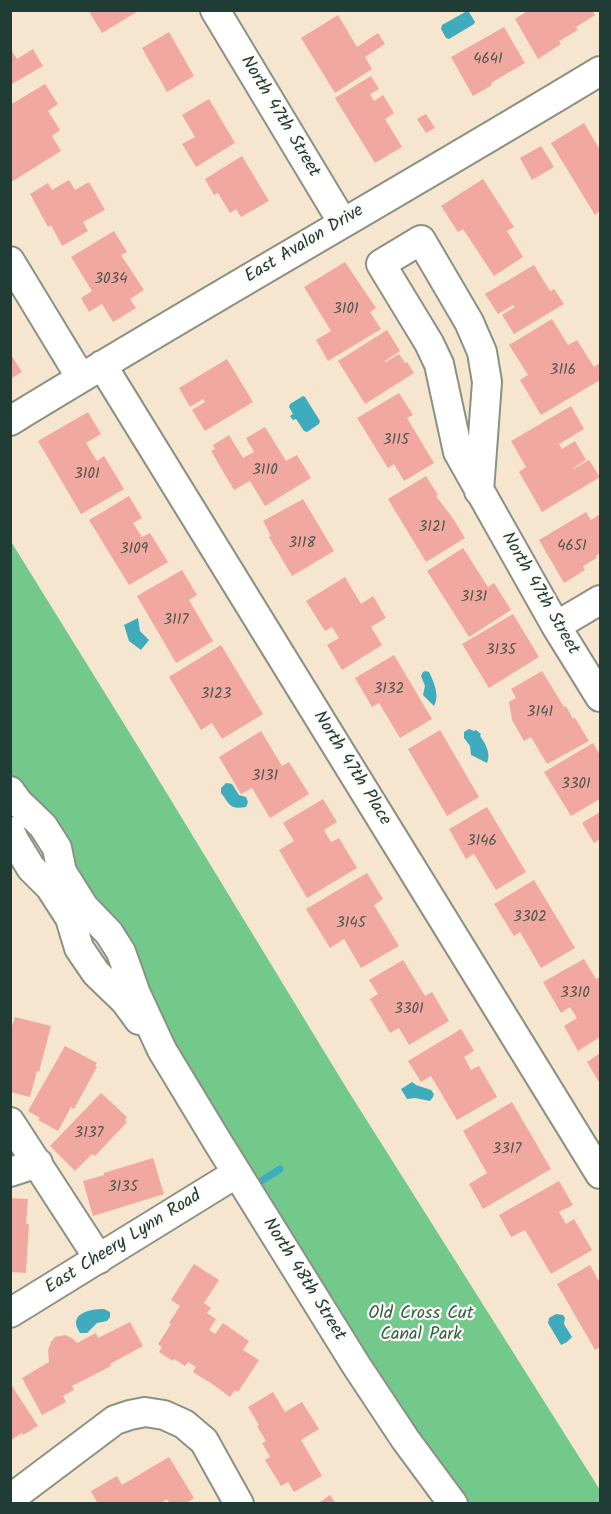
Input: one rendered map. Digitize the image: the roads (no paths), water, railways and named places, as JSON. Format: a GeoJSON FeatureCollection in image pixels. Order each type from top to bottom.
{"type":"FeatureCollection","features":[{"type":"Feature","properties":{"kind":"street","name":"North 47th Street"},"geometry":{"type":"LineString","coordinates":[[215,10],[343,223]]}},
{"type":"Feature","properties":{"kind":"street","name":"East Avalon Drive"},"geometry":{"type":"LineString","coordinates":[[10,421],[91,371],[493,136],[600,70]]}},
{"type":"Feature","properties":{"kind":"street","name":"North 47th Street"},"geometry":{"type":"LineString","coordinates":[[479,491],[487,382],[482,352],[469,322],[421,240],[381,264],[429,343],[439,364],[458,452],[479,491],[556,626],[600,697]]}},
{"type":"Feature","properties":{"kind":"street","name":"North 47th Place"},"geometry":{"type":"LineString","coordinates":[[10,261],[91,371],[600,1174]]}},
{"type":"Feature","properties":{"kind":"street"},"geometry":{"type":"LineString","coordinates":[[556,626],[600,600]]}},
{"type":"Feature","properties":{"kind":"street","name":"North 48th Street"},"geometry":{"type":"LineString","coordinates":[[10,791],[43,826],[57,848],[62,872],[84,907],[109,933],[121,952],[136,994],[162,1050]]}},
{"type":"Feature","properties":{"kind":"street","name":"North 48th Street"},"geometry":{"type":"LineString","coordinates":[[10,831],[31,868],[50,887],[70,918],[79,948],[96,973],[124,1001],[162,1050],[356,1365],[405,1439],[453,1503]]}},
{"type":"Feature","properties":{"kind":"street"},"geometry":{"type":"LineString","coordinates":[[10,1122],[99,1259]]}},
{"type":"Feature","properties":{"kind":"street"},"geometry":{"type":"LineString","coordinates":[[10,1172],[38,1163]]}},
{"type":"Feature","properties":{"kind":"street","name":"East Cheery Lynn Road"},"geometry":{"type":"LineString","coordinates":[[10,1313],[237,1173]]}},
{"type":"Feature","properties":{"kind":"street"},"geometry":{"type":"LineString","coordinates":[[10,1499],[115,1420],[145,1412],[164,1415],[184,1424],[204,1441],[239,1503]]}},
{"type":"Feature","properties":{"kind":"water"},"geometry":{"type":"Polygon","coordinates":[[[467,11],[475,22],[474,24],[449,39],[446,38],[441,29],[442,25],[467,11]]]}},
{"type":"Feature","properties":{"kind":"water"},"geometry":{"type":"Polygon","coordinates":[[[303,396],[320,421],[307,432],[296,419],[293,420],[290,416],[293,414],[289,407],[303,396]]]}},
{"type":"Feature","properties":{"kind":"water"},"geometry":{"type":"Polygon","coordinates":[[[138,618],[140,631],[149,640],[141,650],[129,641],[124,625],[138,618]]]}},
{"type":"Feature","properties":{"kind":"water"},"geometry":{"type":"Polygon","coordinates":[[[425,671],[429,672],[436,689],[434,706],[423,695],[425,686],[421,676],[425,671]]]}},
{"type":"Feature","properties":{"kind":"water"},"geometry":{"type":"Polygon","coordinates":[[[469,729],[481,734],[488,753],[487,763],[471,755],[470,746],[464,738],[464,732],[469,729]]]}},
{"type":"Feature","properties":{"kind":"water"},"geometry":{"type":"Polygon","coordinates":[[[226,783],[232,784],[239,795],[246,797],[248,802],[246,807],[236,808],[228,803],[221,793],[221,788],[226,783]]]}},
{"type":"Feature","properties":{"kind":"water"},"geometry":{"type":"Polygon","coordinates":[[[412,1082],[431,1090],[434,1094],[430,1101],[407,1099],[401,1089],[412,1082]]]}},
{"type":"Feature","properties":{"kind":"water"},"geometry":{"type":"Polygon","coordinates":[[[104,1309],[110,1312],[107,1321],[97,1323],[87,1333],[80,1333],[76,1321],[78,1317],[92,1310],[104,1309]]]}},
{"type":"Feature","properties":{"kind":"water"},"geometry":{"type":"Polygon","coordinates":[[[556,1314],[563,1315],[564,1324],[572,1337],[561,1345],[548,1323],[549,1318],[556,1314]]]}},
{"type":"Feature","properties":{"kind":"waterway"},"geometry":{"type":"LineString","coordinates":[[252,1187],[280,1169]]}},
{"type":"Feature","properties":{"kind":"park label","name":"Old Cross Cut Canal Park"},"geometry":{"type":"Point","coordinates":[421,1325]}}]}
